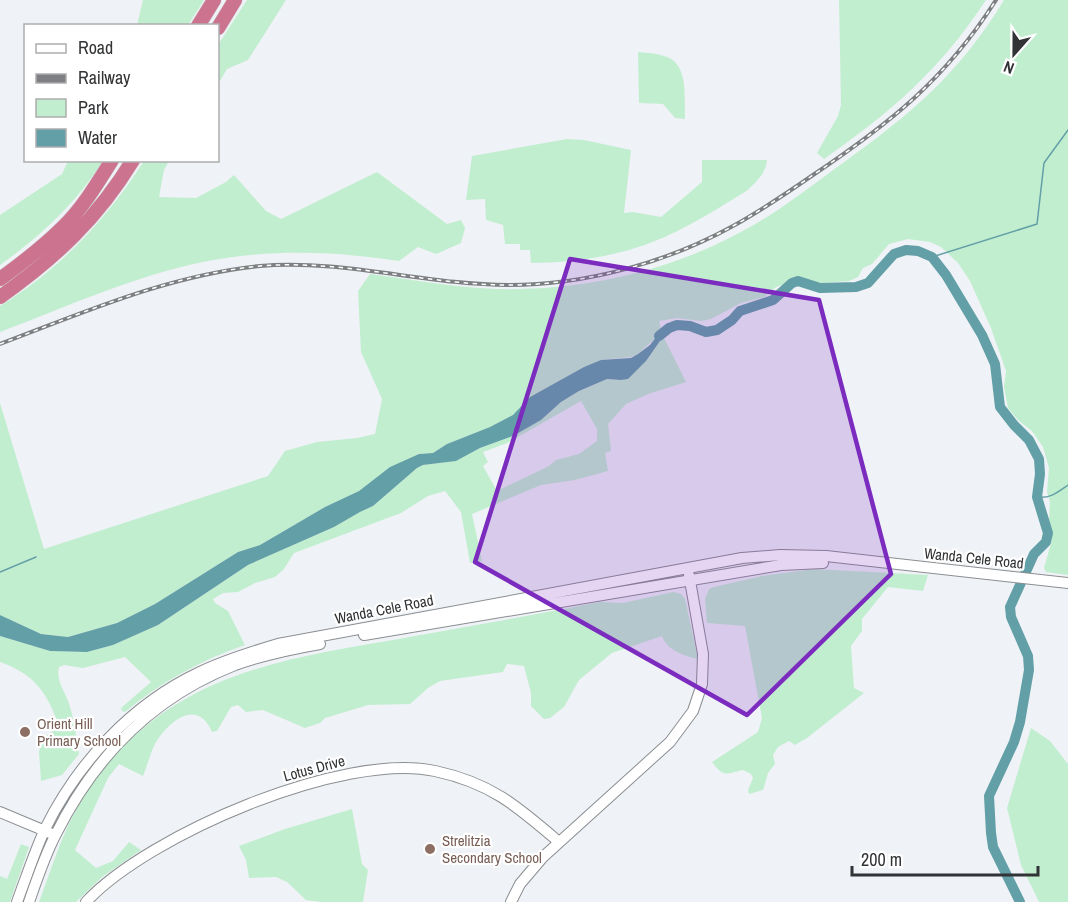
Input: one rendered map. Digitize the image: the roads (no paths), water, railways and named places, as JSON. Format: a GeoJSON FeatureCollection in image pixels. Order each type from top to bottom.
{"type":"FeatureCollection","features":[{"type":"Feature","properties":{"kind":"highway"},"geometry":{"type":"LineString","coordinates":[[199,24],[214,0]]}},
{"type":"Feature","properties":{"kind":"highway"},"geometry":{"type":"LineString","coordinates":[[219,26],[235,0]]}},
{"type":"Feature","properties":{"kind":"highway"},"geometry":{"type":"LineString","coordinates":[[0,279],[31,256],[63,227],[91,193],[111,162]]}},
{"type":"Feature","properties":{"kind":"highway"},"geometry":{"type":"LineString","coordinates":[[0,297],[51,259],[75,236],[101,207],[132,162]]}},
{"type":"Feature","properties":{"kind":"street","name":"Wanda Cele Road"},"geometry":{"type":"LineString","coordinates":[[29,902],[63,797],[87,763],[127,720],[161,695],[199,672],[235,657],[288,642],[689,575],[803,563],[877,562],[1068,583]]}},
{"type":"Feature","properties":{"kind":"street"},"geometry":{"type":"LineString","coordinates":[[511,902],[529,871],[670,741],[693,711],[702,684],[704,667],[689,575]]}},
{"type":"Feature","properties":{"kind":"street","name":"Lotus Drive"},"geometry":{"type":"LineString","coordinates":[[86,902],[112,878],[135,862],[223,815],[293,789],[371,769],[433,770],[471,781],[515,804],[560,842]]}},
{"type":"Feature","properties":{"kind":"street"},"geometry":{"type":"LineString","coordinates":[[0,812],[50,833]]}},
{"type":"Feature","properties":{"kind":"street","name":"Wanda Cele Road"},"geometry":{"type":"LineString","coordinates":[[17,902],[50,833]]}},
{"type":"Feature","properties":{"kind":"water"},"geometry":{"type":"Polygon","coordinates":[[[669,328],[646,361],[628,379],[607,379],[579,391],[561,402],[541,420],[513,436],[480,448],[456,461],[423,465],[417,468],[373,506],[334,527],[248,565],[158,625],[113,645],[87,652],[50,651],[0,636],[0,615],[41,634],[68,637],[117,623],[155,604],[238,552],[260,545],[325,507],[359,491],[390,467],[419,454],[433,453],[447,444],[490,427],[513,415],[530,397],[584,367],[601,360],[631,358],[650,345],[660,332],[669,328]]]}},
{"type":"Feature","properties":{"kind":"waterway"},"geometry":{"type":"LineString","coordinates":[[932,257],[1037,224],[1044,163],[1068,130]]}},
{"type":"Feature","properties":{"kind":"waterway"},"geometry":{"type":"LineString","coordinates":[[659,336],[677,325],[690,326],[706,332],[717,330],[732,320],[740,311],[773,300],[792,283],[798,281],[820,288],[856,287],[868,283],[894,254],[906,250],[918,251],[932,257],[946,275],[982,335],[995,364],[1000,407],[1029,440],[1039,459],[1037,497],[1048,533],[1046,542],[1034,554],[1010,607],[1011,617],[1028,656],[1029,670],[1014,742],[989,796],[993,847],[1020,902]]}},
{"type":"Feature","properties":{"kind":"waterway"},"geometry":{"type":"LineString","coordinates":[[1037,497],[1050,496],[1068,485]]}},
{"type":"Feature","properties":{"kind":"waterway"},"geometry":{"type":"LineString","coordinates":[[0,572],[36,557]]}},
{"type":"Feature","properties":{"kind":"railway"},"geometry":{"type":"LineString","coordinates":[[0,344],[160,286],[193,277],[260,266],[323,266],[447,281],[509,285],[567,281],[653,261],[707,239],[743,220],[867,137],[936,77],[957,54],[996,0]]}},
{"type":"Feature","properties":{"kind":"place","name":"Orient Hill Primary School"},"geometry":{"type":"Point","coordinates":[25,732]}},
{"type":"Feature","properties":{"kind":"place","name":"Strelitzia Secondary School"},"geometry":{"type":"Point","coordinates":[430,849]}}]}
